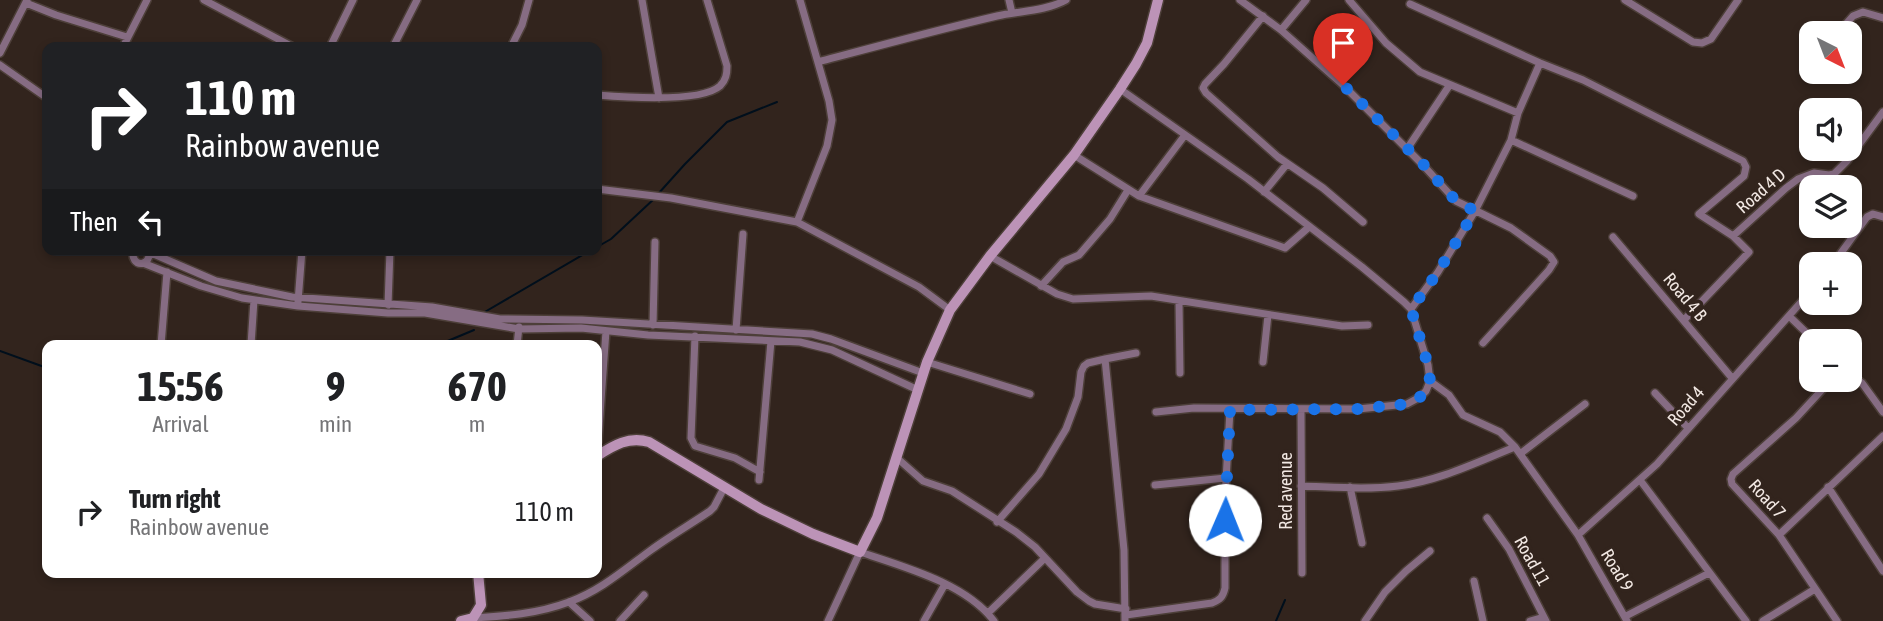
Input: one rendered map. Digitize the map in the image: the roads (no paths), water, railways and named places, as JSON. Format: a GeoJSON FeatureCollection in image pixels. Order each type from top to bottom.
{"type":"FeatureCollection","features":[{"type":"Feature","properties":{"kind":"street"},"geometry":{"type":"LineString","coordinates":[[125,42],[147,0]]}},
{"type":"Feature","properties":{"kind":"street"},"geometry":{"type":"LineString","coordinates":[[204,0],[284,42]]}},
{"type":"Feature","properties":{"kind":"street"},"geometry":{"type":"LineString","coordinates":[[332,42],[353,0]]}},
{"type":"Feature","properties":{"kind":"street"},"geometry":{"type":"LineString","coordinates":[[396,42],[417,0]]}},
{"type":"Feature","properties":{"kind":"street"},"geometry":{"type":"LineString","coordinates":[[514,42],[529,0]]}},
{"type":"Feature","properties":{"kind":"street"},"geometry":{"type":"LineString","coordinates":[[642,0],[659,97]]}},
{"type":"Feature","properties":{"kind":"street"},"geometry":{"type":"LineString","coordinates":[[602,95],[695,95],[721,85],[727,76],[727,66],[707,0]]}},
{"type":"Feature","properties":{"kind":"street"},"geometry":{"type":"LineString","coordinates":[[797,222],[831,135],[832,120],[800,0]]}},
{"type":"Feature","properties":{"kind":"street"},"geometry":{"type":"LineString","coordinates":[[1009,0],[1012,13]]}},
{"type":"Feature","properties":{"kind":"street"},"geometry":{"type":"LineString","coordinates":[[818,62],[904,38],[1066,0]]}},
{"type":"Feature","properties":{"kind":"street"},"geometry":{"type":"LineString","coordinates":[[828,621],[877,517],[923,373],[950,310],[990,256],[1074,155],[1120,89],[1147,43],[1158,0]]}},
{"type":"Feature","properties":{"kind":"street"},"geometry":{"type":"LineString","coordinates":[[1240,0],[1281,30],[1343,85],[1456,201],[1511,228],[1550,256],[1553,262],[1549,270],[1483,343]]}},
{"type":"Feature","properties":{"kind":"street"},"geometry":{"type":"LineString","coordinates":[[1281,30],[1306,0]]}},
{"type":"Feature","properties":{"kind":"street"},"geometry":{"type":"LineString","coordinates":[[1349,0],[1379,36],[1420,72],[1518,113]]}},
{"type":"Feature","properties":{"kind":"street"},"geometry":{"type":"LineString","coordinates":[[1625,0],[1693,42],[1702,43],[1711,38],[1738,0]]}},
{"type":"Feature","properties":{"kind":"street"},"geometry":{"type":"LineString","coordinates":[[0,53],[26,1],[56,15],[127,37]]}},
{"type":"Feature","properties":{"kind":"street"},"geometry":{"type":"LineString","coordinates":[[1410,4],[1583,80],[1743,161],[1746,167],[1744,176],[1699,214],[1733,236],[1746,248],[1748,255],[1684,320]]}},
{"type":"Feature","properties":{"kind":"street"},"geometry":{"type":"LineString","coordinates":[[1850,21],[1863,12],[1883,18]]}},
{"type":"Feature","properties":{"kind":"street"},"geometry":{"type":"LineString","coordinates":[[1263,16],[1203,88],[1239,124],[1363,222]]}},
{"type":"Feature","properties":{"kind":"street"},"geometry":{"type":"LineString","coordinates":[[1411,309],[1438,272],[1475,211],[1511,139],[1518,113],[1540,63]]}},
{"type":"Feature","properties":{"kind":"street"},"geometry":{"type":"LineString","coordinates":[[0,65],[42,94]]}},
{"type":"Feature","properties":{"kind":"street"},"geometry":{"type":"LineString","coordinates":[[1407,149],[1449,86]]}},
{"type":"Feature","properties":{"kind":"street"},"geometry":{"type":"LineString","coordinates":[[1120,89],[1264,192],[1362,267],[1411,309],[1428,365],[1430,381],[1426,391],[1407,404],[1358,409],[1194,408],[1156,412]]}},
{"type":"Feature","properties":{"kind":"street","name":"Road 4 D"},"geometry":{"type":"LineString","coordinates":[[1733,236],[1798,179],[1814,173],[1834,174],[1882,115]]}},
{"type":"Feature","properties":{"kind":"street"},"geometry":{"type":"LineString","coordinates":[[1139,196],[1185,135]]}},
{"type":"Feature","properties":{"kind":"street"},"geometry":{"type":"LineString","coordinates":[[1511,139],[1633,196]]}},
{"type":"Feature","properties":{"kind":"street"},"geometry":{"type":"LineString","coordinates":[[1074,155],[1139,196],[1285,248],[1309,227]]}},
{"type":"Feature","properties":{"kind":"street"},"geometry":{"type":"LineString","coordinates":[[1264,192],[1287,164]]}},
{"type":"Feature","properties":{"kind":"street"},"geometry":{"type":"LineString","coordinates":[[602,190],[671,198],[797,222],[919,287],[950,310]]}},
{"type":"Feature","properties":{"kind":"street"},"geometry":{"type":"LineString","coordinates":[[1041,286],[1063,262],[1079,255],[1110,219],[1128,190]]}},
{"type":"Feature","properties":{"kind":"street"},"geometry":{"type":"LineString","coordinates":[[1842,252],[1867,217],[1873,214],[1883,217]]}},
{"type":"Feature","properties":{"kind":"street"},"geometry":{"type":"LineString","coordinates":[[736,330],[743,234]]}},
{"type":"Feature","properties":{"kind":"street","name":"Road 4 B"},"geometry":{"type":"LineString","coordinates":[[1613,237],[1732,378]]}},
{"type":"Feature","properties":{"kind":"street"},"geometry":{"type":"LineString","coordinates":[[653,325],[655,242]]}},
{"type":"Feature","properties":{"kind":"street"},"geometry":{"type":"LineString","coordinates":[[132,256],[138,263],[201,286],[254,300],[388,303],[432,306],[485,317],[520,320],[582,320],[812,334],[923,373]]}},
{"type":"Feature","properties":{"kind":"street"},"geometry":{"type":"LineString","coordinates":[[143,263],[148,260],[148,256]]}},
{"type":"Feature","properties":{"kind":"street"},"geometry":{"type":"LineString","coordinates":[[160,256],[216,281],[298,302],[388,313],[425,313],[519,329],[559,327],[800,342],[832,350],[918,390]]}},
{"type":"Feature","properties":{"kind":"street"},"geometry":{"type":"LineString","coordinates":[[298,302],[302,256]]}},
{"type":"Feature","properties":{"kind":"street"},"geometry":{"type":"LineString","coordinates":[[388,313],[390,256]]}},
{"type":"Feature","properties":{"kind":"street"},"geometry":{"type":"LineString","coordinates":[[990,256],[1041,286],[1073,299],[1151,296],[1342,326],[1368,325]]}},
{"type":"Feature","properties":{"kind":"street"},"geometry":{"type":"LineString","coordinates":[[161,340],[167,272]]}},
{"type":"Feature","properties":{"kind":"street"},"geometry":{"type":"LineString","coordinates":[[251,340],[254,300]]}},
{"type":"Feature","properties":{"kind":"street"},"geometry":{"type":"LineString","coordinates":[[1179,300],[1180,373]]}},
{"type":"Feature","properties":{"kind":"street","name":"Road 4"},"geometry":{"type":"LineString","coordinates":[[1578,535],[1657,464],[1799,304]]}},
{"type":"Feature","properties":{"kind":"street"},"geometry":{"type":"LineString","coordinates":[[1263,362],[1268,315]]}},
{"type":"Feature","properties":{"kind":"street"},"geometry":{"type":"LineString","coordinates":[[1789,316],[1803,329]]}},
{"type":"Feature","properties":{"kind":"street"},"geometry":{"type":"LineString","coordinates":[[518,340],[520,320]]}},
{"type":"Feature","properties":{"kind":"street"},"geometry":{"type":"LineString","coordinates":[[602,386],[606,331]]}},
{"type":"Feature","properties":{"kind":"street"},"geometry":{"type":"LineString","coordinates":[[695,336],[692,443],[735,458],[760,476],[771,341]]}},
{"type":"Feature","properties":{"kind":"street"},"geometry":{"type":"LineString","coordinates":[[998,522],[1039,474],[1066,429],[1078,397],[1084,366],[1136,353]]}},
{"type":"Feature","properties":{"kind":"street"},"geometry":{"type":"LineString","coordinates":[[1105,359],[1124,550],[1126,615]]}},
{"type":"Feature","properties":{"kind":"street"},"geometry":{"type":"LineString","coordinates":[[927,362],[1030,394]]}},
{"type":"Feature","properties":{"kind":"street","name":"Road 9"},"geometry":{"type":"LineString","coordinates":[[1430,381],[1449,395],[1463,415],[1500,432],[1518,451],[1578,535],[1627,619]]}},
{"type":"Feature","properties":{"kind":"street"},"geometry":{"type":"LineString","coordinates":[[1862,383],[1883,412]]}},
{"type":"Feature","properties":{"kind":"street","name":"Road 7"},"geometry":{"type":"LineString","coordinates":[[1820,392],[1796,418],[1733,474],[1731,479],[1732,484],[1779,535],[1837,621]]}},
{"type":"Feature","properties":{"kind":"street"},"geometry":{"type":"LineString","coordinates":[[1654,393],[1688,428]]}},
{"type":"Feature","properties":{"kind":"street"},"geometry":{"type":"LineString","coordinates":[[1301,486],[1383,488],[1444,476],[1518,451],[1585,404]]}},
{"type":"Feature","properties":{"kind":"street"},"geometry":{"type":"LineString","coordinates":[[897,458],[923,481],[952,491],[1016,532],[1035,547],[1077,592],[1095,604],[1126,615],[1212,603],[1219,601],[1225,588],[1230,410]]}},
{"type":"Feature","properties":{"kind":"street","name":"Red avenue"},"geometry":{"type":"LineString","coordinates":[[1301,410],[1302,573]]}},
{"type":"Feature","properties":{"kind":"street"},"geometry":{"type":"LineString","coordinates":[[1779,535],[1883,436]]}},
{"type":"Feature","properties":{"kind":"street"},"geometry":{"type":"LineString","coordinates":[[602,453],[624,442],[640,440],[656,445],[761,509],[813,534],[945,584],[971,598],[994,621]]}},
{"type":"Feature","properties":{"kind":"street"},"geometry":{"type":"LineString","coordinates":[[1155,485],[1226,478]]}},
{"type":"Feature","properties":{"kind":"street"},"geometry":{"type":"LineString","coordinates":[[1640,480],[1746,621]]}},
{"type":"Feature","properties":{"kind":"street"},"geometry":{"type":"LineString","coordinates":[[1350,487],[1362,542]]}},
{"type":"Feature","properties":{"kind":"street"},"geometry":{"type":"LineString","coordinates":[[1828,487],[1883,571]]}},
{"type":"Feature","properties":{"kind":"street"},"geometry":{"type":"LineString","coordinates":[[461,621],[522,615],[569,602],[598,588],[714,508],[724,488]]}},
{"type":"Feature","properties":{"kind":"street","name":"Road 11"},"geometry":{"type":"LineString","coordinates":[[1488,518],[1508,549],[1545,619]]}},
{"type":"Feature","properties":{"kind":"street"},"geometry":{"type":"LineString","coordinates":[[1365,621],[1385,592],[1430,551]]}},
{"type":"Feature","properties":{"kind":"street"},"geometry":{"type":"LineString","coordinates":[[988,613],[1045,558]]}},
{"type":"Feature","properties":{"kind":"street"},"geometry":{"type":"LineString","coordinates":[[1627,619],[1709,573]]}},
{"type":"Feature","properties":{"kind":"street"},"geometry":{"type":"LineString","coordinates":[[473,618],[481,605],[479,578]]}},
{"type":"Feature","properties":{"kind":"street"},"geometry":{"type":"LineString","coordinates":[[1474,580],[1483,621]]}},
{"type":"Feature","properties":{"kind":"street"},"geometry":{"type":"LineString","coordinates":[[924,621],[945,584]]}},
{"type":"Feature","properties":{"kind":"street"},"geometry":{"type":"LineString","coordinates":[[1763,621],[1815,589]]}},
{"type":"Feature","properties":{"kind":"street"},"geometry":{"type":"LineString","coordinates":[[620,621],[644,595]]}},
{"type":"Feature","properties":{"kind":"street"},"geometry":{"type":"LineString","coordinates":[[569,602],[590,621]]}},
{"type":"Feature","properties":{"kind":"street"},"geometry":{"type":"LineString","coordinates":[[1530,621],[1545,619]]}},
{"type":"Feature","properties":{"kind":"waterway"},"geometry":{"type":"LineString","coordinates":[[658,194],[727,122],[777,102]]}},
{"type":"Feature","properties":{"kind":"waterway"},"geometry":{"type":"LineString","coordinates":[[602,244],[655,198]]}},
{"type":"Feature","properties":{"kind":"waterway"},"geometry":{"type":"LineString","coordinates":[[483,313],[581,256]]}},
{"type":"Feature","properties":{"kind":"waterway"},"geometry":{"type":"LineString","coordinates":[[450,340],[474,330]]}},
{"type":"Feature","properties":{"kind":"waterway"},"geometry":{"type":"LineString","coordinates":[[0,351],[42,366]]}},
{"type":"Feature","properties":{"kind":"waterway"},"geometry":{"type":"LineString","coordinates":[[1276,621],[1285,600]]}}]}
